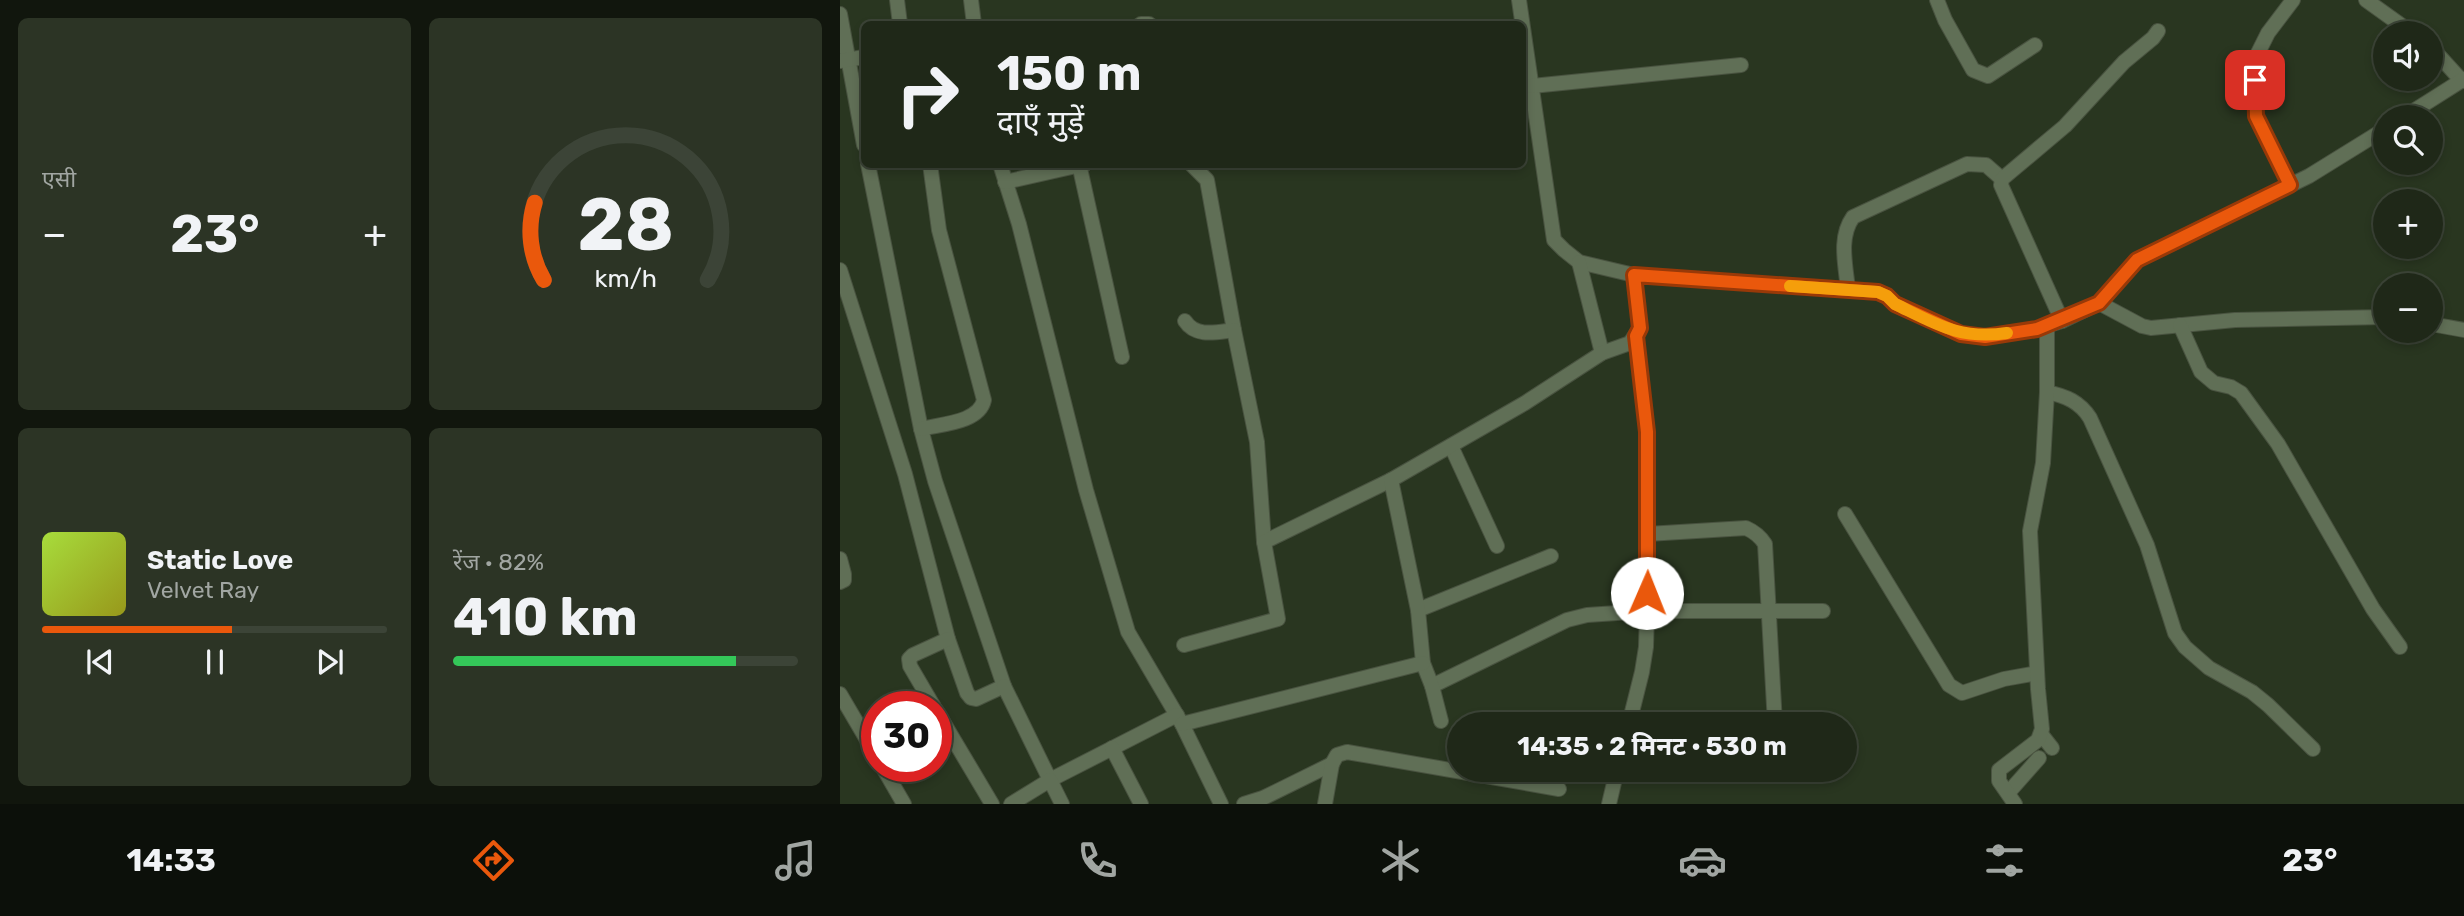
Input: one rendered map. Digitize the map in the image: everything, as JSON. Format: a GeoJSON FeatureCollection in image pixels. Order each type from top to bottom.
{"type":"FeatureCollection","features":[{"type":"Feature","properties":{"kind":"street"},"geometry":{"type":"LineString","coordinates":[[897,0],[900,21]]}},
{"type":"Feature","properties":{"kind":"street"},"geometry":{"type":"LineString","coordinates":[[971,0],[974,21]]}},
{"type":"Feature","properties":{"kind":"street"},"geometry":{"type":"LineString","coordinates":[[1519,0],[1521,21]]}},
{"type":"Feature","properties":{"kind":"street"},"geometry":{"type":"LineString","coordinates":[[1937,0],[1973,70],[1981,74],[1989,76],[2035,45]]}},
{"type":"Feature","properties":{"kind":"street"},"geometry":{"type":"LineString","coordinates":[[2290,185],[2256,116],[2255,80],[2258,53],[2268,33],[2293,0]]}},
{"type":"Feature","properties":{"kind":"street"},"geometry":{"type":"LineString","coordinates":[[2366,0],[2395,21]]}},
{"type":"Feature","properties":{"kind":"street"},"geometry":{"type":"LineString","coordinates":[[840,15],[844,61],[861,132]]}},
{"type":"Feature","properties":{"kind":"street"},"geometry":{"type":"LineString","coordinates":[[2062,320],[2001,185],[2003,179],[2065,126],[2124,62],[2158,31]]}},
{"type":"Feature","properties":{"kind":"street"},"geometry":{"type":"LineString","coordinates":[[2422,105],[2463,80],[2443,59]]}},
{"type":"Feature","properties":{"kind":"street"},"geometry":{"type":"LineString","coordinates":[[1526,62],[1532,86],[1554,240],[1579,262],[1634,275],[1878,292],[1895,304],[1961,334],[1985,337],[2047,326],[2099,303],[2137,260],[2309,176],[2373,136]]}},
{"type":"Feature","properties":{"kind":"street"},"geometry":{"type":"LineString","coordinates":[[1532,86],[1741,65]]}},
{"type":"Feature","properties":{"kind":"street"},"geometry":{"type":"LineString","coordinates":[[1849,290],[1844,235],[1853,217],[1967,164],[1986,165],[2003,179]]}},
{"type":"Feature","properties":{"kind":"street"},"geometry":{"type":"LineString","coordinates":[[869,168],[921,429],[935,481],[1004,685],[1062,804]]}},
{"type":"Feature","properties":{"kind":"street"},"geometry":{"type":"LineString","coordinates":[[921,429],[974,416],[982,409],[984,400],[939,230],[931,168]]}},
{"type":"Feature","properties":{"kind":"street"},"geometry":{"type":"LineString","coordinates":[[1001,168],[1019,224],[1086,490],[1128,632],[1180,719],[1221,804]]}},
{"type":"Feature","properties":{"kind":"street"},"geometry":{"type":"LineString","coordinates":[[1006,182],[1068,168]]}},
{"type":"Feature","properties":{"kind":"street"},"geometry":{"type":"LineString","coordinates":[[1082,168],[1122,357]]}},
{"type":"Feature","properties":{"kind":"street"},"geometry":{"type":"LineString","coordinates":[[1184,645],[1278,619],[1264,542],[1256,442],[1207,180],[1195,168]]}},
{"type":"Feature","properties":{"kind":"street"},"geometry":{"type":"LineString","coordinates":[[1579,262],[1602,353]]}},
{"type":"Feature","properties":{"kind":"street"},"geometry":{"type":"LineString","coordinates":[[840,270],[905,474],[948,639],[971,698],[976,699],[1004,685]]}},
{"type":"Feature","properties":{"kind":"street"},"geometry":{"type":"LineString","coordinates":[[1264,542],[1391,480],[1525,403],[1602,353],[1630,343],[1640,328],[1634,275]]}},
{"type":"Feature","properties":{"kind":"street"},"geometry":{"type":"LineString","coordinates":[[2099,303],[2151,328],[2235,320],[2373,317]]}},
{"type":"Feature","properties":{"kind":"street"},"geometry":{"type":"LineString","coordinates":[[1185,321],[1190,330],[1199,333],[1234,330]]}},
{"type":"Feature","properties":{"kind":"street"},"geometry":{"type":"LineString","coordinates":[[2180,325],[2201,372],[2214,383],[2231,387],[2241,393],[2278,444],[2373,609],[2400,647]]}},
{"type":"Feature","properties":{"kind":"street"},"geometry":{"type":"LineString","coordinates":[[2039,758],[2012,799],[1999,781],[1999,770],[2038,740],[2041,734],[2030,531],[2043,463],[2048,392],[2047,326]]}},
{"type":"Feature","properties":{"kind":"street"},"geometry":{"type":"LineString","coordinates":[[2443,327],[2464,331]]}},
{"type":"Feature","properties":{"kind":"street"},"geometry":{"type":"LineString","coordinates":[[1632,712],[1644,660],[1647,611],[1647,432],[1636,336]]}},
{"type":"Feature","properties":{"kind":"street"},"geometry":{"type":"LineString","coordinates":[[2048,392],[2075,402],[2084,408],[2090,418],[2147,545],[2169,619],[2180,640],[2209,668],[2252,692],[2313,749]]}},
{"type":"Feature","properties":{"kind":"street"},"geometry":{"type":"LineString","coordinates":[[1451,446],[1497,546]]}},
{"type":"Feature","properties":{"kind":"street"},"geometry":{"type":"LineString","coordinates":[[1391,480],[1418,610],[1423,663],[1441,721]]}},
{"type":"Feature","properties":{"kind":"street"},"geometry":{"type":"LineString","coordinates":[[1844,514],[1949,685],[1956,691],[1968,692],[2004,679],[2037,673]]}},
{"type":"Feature","properties":{"kind":"street"},"geometry":{"type":"LineString","coordinates":[[1647,534],[1746,528],[1755,532],[1765,544],[1774,712]]}},
{"type":"Feature","properties":{"kind":"street"},"geometry":{"type":"LineString","coordinates":[[1418,610],[1551,556]]}},
{"type":"Feature","properties":{"kind":"street"},"geometry":{"type":"LineString","coordinates":[[840,559],[844,580],[840,582]]}},
{"type":"Feature","properties":{"kind":"street"},"geometry":{"type":"LineString","coordinates":[[1432,686],[1567,621],[1587,615],[1647,611],[1823,611]]}},
{"type":"Feature","properties":{"kind":"street"},"geometry":{"type":"LineString","coordinates":[[925,691],[910,666],[909,659],[913,654],[948,639]]}},
{"type":"Feature","properties":{"kind":"street"},"geometry":{"type":"LineString","coordinates":[[1011,804],[1112,748],[1180,719],[1423,663]]}},
{"type":"Feature","properties":{"kind":"street"},"geometry":{"type":"LineString","coordinates":[[840,694],[861,730]]}},
{"type":"Feature","properties":{"kind":"street"},"geometry":{"type":"LineString","coordinates":[[2041,734],[2052,748]]}},
{"type":"Feature","properties":{"kind":"street"},"geometry":{"type":"LineString","coordinates":[[952,737],[992,804]]}},
{"type":"Feature","properties":{"kind":"street"},"geometry":{"type":"LineString","coordinates":[[1112,748],[1141,804]]}},
{"type":"Feature","properties":{"kind":"street"},"geometry":{"type":"LineString","coordinates":[[1325,804],[1332,764],[1337,755],[1347,752],[1559,789]]}},
{"type":"Feature","properties":{"kind":"street"},"geometry":{"type":"LineString","coordinates":[[1244,804],[1263,798],[1332,764]]}},
{"type":"Feature","properties":{"kind":"street"},"geometry":{"type":"LineString","coordinates":[[891,782],[904,804]]}},
{"type":"Feature","properties":{"kind":"street"},"geometry":{"type":"LineString","coordinates":[[1609,804],[1614,782]]}},
{"type":"Feature","properties":{"kind":"slow traffic"},"geometry":{"type":"LineString","coordinates":[[1790,286],[1878,292],[1895,304],[1961,334],[1985,337],[2007,333]]}},
{"type":"Feature","properties":{"kind":"route"},"geometry":{"type":"LineString","coordinates":[[1647,593],[1647,432],[1636,336],[1640,328],[1634,275],[1878,292],[1895,304],[1961,334],[1985,337],[2037,329],[2099,303],[2137,260],[2290,185],[2258,124],[2255,80]]}}]}
